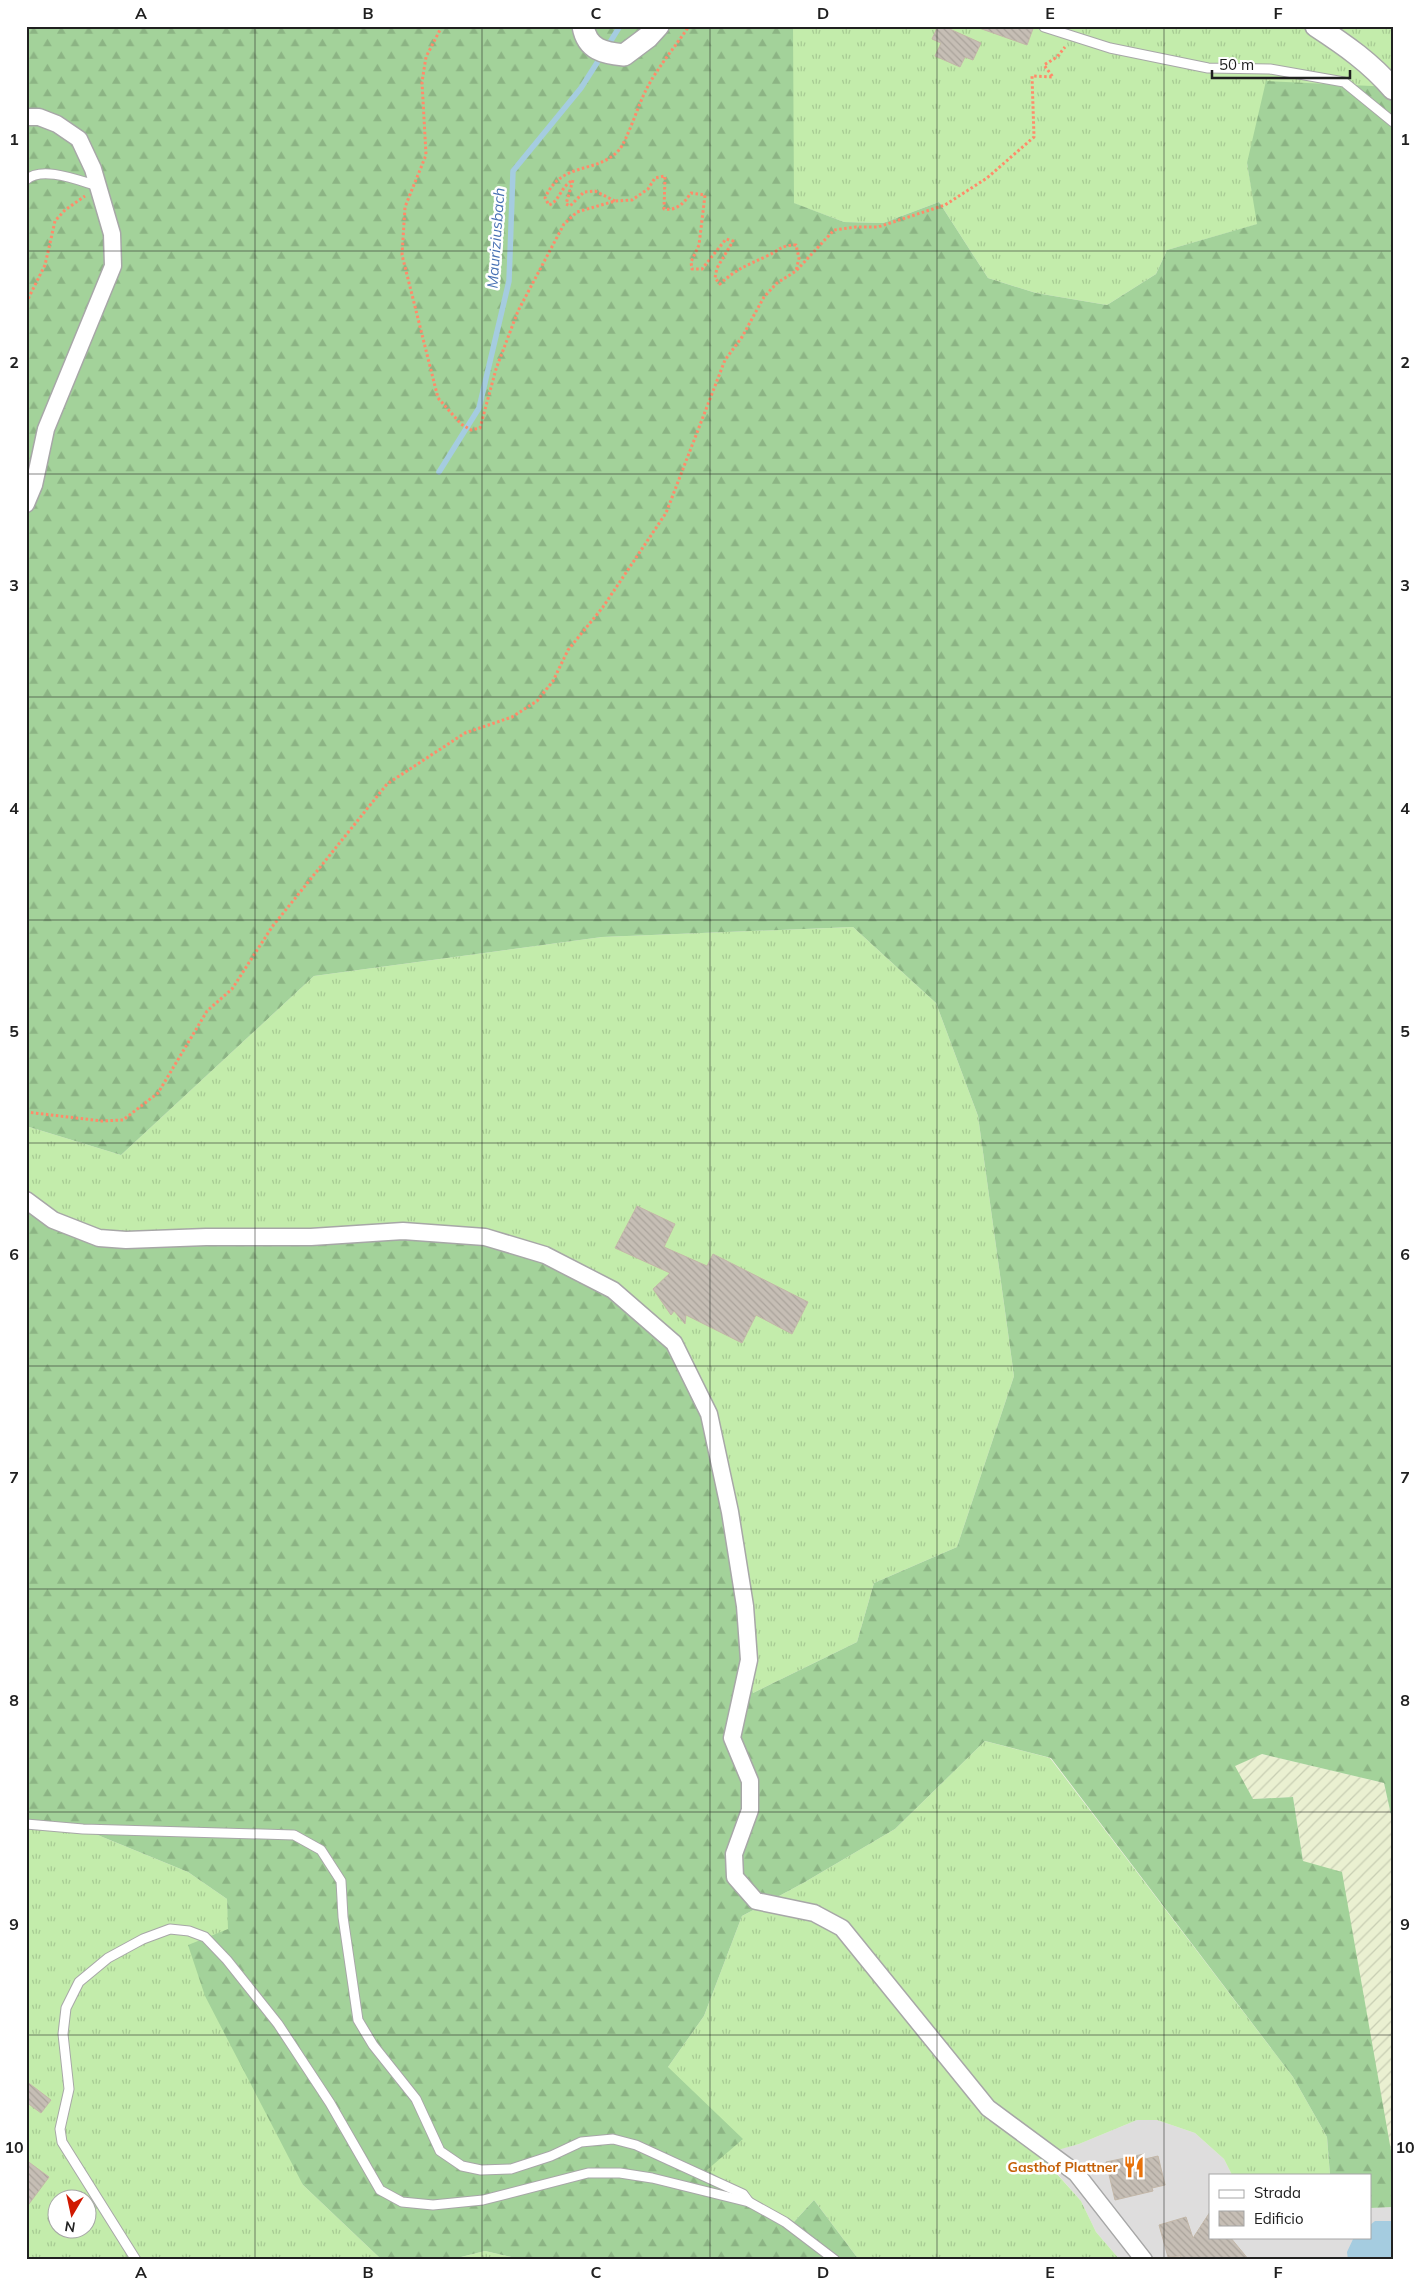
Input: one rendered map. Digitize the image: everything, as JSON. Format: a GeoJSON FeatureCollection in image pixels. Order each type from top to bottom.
{"type":"FeatureCollection","features":[{"type":"Feature","properties":{"kind":"street"},"geometry":{"type":"LineString","coordinates":[[586,34],[603,53],[624,55],[648,38],[658,26]]}},
{"type":"Feature","properties":{"kind":"street"},"geometry":{"type":"LineString","coordinates":[[1316,26],[1352,50],[1378,71],[1393,90]]}},
{"type":"Feature","properties":{"kind":"street"},"geometry":{"type":"LineString","coordinates":[[26,117],[39,117],[57,124],[78,139],[99,186],[112,234],[113,266],[46,429],[34,485],[26,504]]}},
{"type":"Feature","properties":{"kind":"street"},"geometry":{"type":"LineString","coordinates":[[26,1200],[53,1220],[99,1238],[117,1240],[206,1236],[311,1237],[403,1231],[485,1237],[546,1255],[613,1290],[674,1343],[709,1414],[730,1512],[745,1606],[749,1660],[732,1738],[750,1781],[750,1810],[734,1854],[735,1877],[756,1901],[814,1913],[842,1928],[988,2108],[1076,2173],[1144,2260]]}},
{"type":"Feature","properties":{"kind":"lane"},"geometry":{"type":"LineString","coordinates":[[1044,27],[1110,48],[1208,68],[1270,69],[1344,82],[1393,122]]}},
{"type":"Feature","properties":{"kind":"lane"},"geometry":{"type":"LineString","coordinates":[[26,180],[30,177],[49,173],[99,186]]}},
{"type":"Feature","properties":{"kind":"lane"},"geometry":{"type":"LineString","coordinates":[[26,1824],[83,1829],[294,1835],[321,1850],[341,1881],[343,1917],[358,2020],[373,2045],[416,2099],[440,2151],[462,2166],[481,2170],[511,2169],[551,2156],[581,2142],[613,2139],[636,2145],[743,2194],[748,2202]]}},
{"type":"Feature","properties":{"kind":"lane"},"geometry":{"type":"LineString","coordinates":[[136,2260],[62,2142],[60,2129],[69,2089],[62,2034],[66,2008],[79,1982],[108,1958],[143,1938],[170,1929],[189,1931],[205,1937],[227,1960],[278,2024],[330,2104],[380,2190],[402,2202],[433,2205],[483,2200],[588,2173],[620,2173],[652,2178],[748,2202],[785,2222],[836,2260]]}},
{"type":"Feature","properties":{"kind":"path"},"geometry":{"type":"LineString","coordinates":[[442,26],[426,57],[422,82],[426,155],[406,207],[402,255],[438,398],[461,424],[472,430],[480,428],[496,369],[518,311],[564,224],[577,212],[615,201],[632,200],[648,189],[655,178],[665,176],[664,209],[670,210],[682,205],[691,194],[705,195],[699,245],[691,262],[692,268],[702,269],[708,264],[726,239],[733,241],[717,268],[715,278],[720,284],[738,269],[768,256],[785,245],[796,245],[799,258],[796,271]]}},
{"type":"Feature","properties":{"kind":"path"},"geometry":{"type":"LineString","coordinates":[[615,201],[595,191],[584,192],[570,206],[566,204],[573,180],[565,184],[554,203],[549,205],[545,198],[550,188],[567,173],[601,163],[620,149],[646,88],[689,26]]}},
{"type":"Feature","properties":{"kind":"path"},"geometry":{"type":"LineString","coordinates":[[26,1112],[102,1121],[123,1120],[158,1093],[207,1011],[232,989],[272,927],[387,784],[465,734],[512,718],[538,701],[553,681],[568,650],[603,607],[666,513],[725,360],[742,337],[764,297],[777,282],[796,271],[834,230],[878,227],[944,205],[987,178],[1034,137],[1032,76],[1052,77],[1044,65],[1056,57],[1072,36]]}},
{"type":"Feature","properties":{"kind":"path"},"geometry":{"type":"LineString","coordinates":[[26,303],[45,265],[55,221],[65,210],[99,186]]}},
{"type":"Feature","properties":{"kind":"shaded area"},"geometry":{"type":"Polygon","coordinates":[[[1137,2120],[1157,2120],[1195,2133],[1224,2159],[1232,2174],[1209,2174],[1209,2238],[1372,2238],[1372,2208],[1393,2207],[1393,2260],[1120,2260],[1096,2232],[1081,2201],[1040,2154],[1079,2144],[1137,2120]]]}},
{"type":"Feature","properties":{"kind":"green space"},"geometry":{"type":"Polygon","coordinates":[[[26,26],[793,26],[794,203],[844,222],[883,223],[939,202],[988,278],[1036,293],[1107,305],[1156,274],[1167,250],[1257,224],[1247,163],[1266,81],[1393,87],[1393,1824],[1384,1783],[1262,1754],[1235,1766],[1253,1799],[1293,1797],[1303,1861],[1342,1872],[1393,2162],[1393,2207],[1372,2208],[1372,2174],[1330,2174],[1327,2137],[1293,2077],[1051,1758],[985,1741],[895,1829],[805,1882],[742,1916],[704,2016],[668,2067],[743,2139],[707,2170],[793,2223],[814,2200],[859,2260],[524,2260],[485,2251],[449,2260],[382,2260],[303,2185],[205,1996],[188,1945],[228,1929],[227,1899],[188,1872],[83,1829],[26,1824],[26,1209],[46,1223],[112,1247],[409,1239],[486,1246],[552,1265],[602,1290],[661,1335],[706,1424],[753,1693],[857,1642],[874,1583],[957,1547],[1014,1376],[978,1116],[936,1003],[853,927],[602,937],[314,976],[121,1155],[26,1126],[26,26]]]}},
{"type":"Feature","properties":{"kind":"green space"},"geometry":{"type":"Polygon","coordinates":[[[793,26],[1393,26],[1393,87],[1247,163],[1258,224],[1167,250],[1156,274],[1107,305],[1036,293],[988,278],[939,202],[883,223],[844,222],[793,203],[793,26]]]}},
{"type":"Feature","properties":{"kind":"green space"},"geometry":{"type":"Polygon","coordinates":[[[853,927],[936,1003],[978,1116],[1014,1376],[957,1547],[874,1583],[857,1642],[753,1693],[706,1424],[409,1239],[112,1247],[46,1223],[26,1209],[26,1126],[121,1155],[314,976],[602,937],[853,927]]]}},
{"type":"Feature","properties":{"kind":"green space"},"geometry":{"type":"Polygon","coordinates":[[[985,1741],[1050,1758],[1293,2077],[1327,2137],[1330,2174],[1232,2174],[1224,2159],[1195,2133],[1157,2120],[1137,2120],[1079,2144],[1040,2155],[1081,2201],[1096,2232],[1120,2260],[859,2260],[814,2200],[793,2223],[706,2170],[668,2067],[704,2016],[742,1916],[805,1882],[895,1829],[985,1741]]]}},
{"type":"Feature","properties":{"kind":"green space"},"geometry":{"type":"Polygon","coordinates":[[[1261,1754],[1384,1783],[1393,1824],[1393,2162],[1303,1861],[1293,1797],[1253,1799],[1234,1766],[1261,1754]]]}},
{"type":"Feature","properties":{"kind":"green space"},"geometry":{"type":"Polygon","coordinates":[[[26,1824],[83,1829],[188,1872],[227,1899],[229,1929],[303,2185],[382,2260],[26,2260],[26,1824]]]}},
{"type":"Feature","properties":{"kind":"green space"},"geometry":{"type":"Polygon","coordinates":[[[485,2251],[524,2260],[449,2260],[485,2251]]]}},
{"type":"Feature","properties":{"kind":"water"},"geometry":{"type":"Polygon","coordinates":[[[1375,2221],[1393,2221],[1393,2260],[1348,2260],[1347,2252],[1354,2238],[1372,2238],[1372,2223],[1375,2221]]]}},
{"type":"Feature","properties":{"kind":"building"},"geometry":{"type":"Polygon","coordinates":[[[938,26],[943,26],[981,43],[973,60],[965,57],[960,67],[935,56],[941,43],[932,39],[938,26]]]}},
{"type":"Feature","properties":{"kind":"building"},"geometry":{"type":"Polygon","coordinates":[[[980,26],[1034,26],[1027,45],[979,28],[980,26]]]}},
{"type":"Feature","properties":{"kind":"building"},"geometry":{"type":"Polygon","coordinates":[[[637,1206],[675,1224],[664,1247],[707,1266],[713,1254],[808,1302],[792,1334],[756,1315],[742,1343],[686,1315],[685,1324],[674,1311],[671,1315],[653,1289],[670,1273],[615,1248],[637,1206]]]}},
{"type":"Feature","properties":{"kind":"building"},"geometry":{"type":"Polygon","coordinates":[[[26,2081],[51,2100],[41,2113],[26,2102],[26,2081]]]}},
{"type":"Feature","properties":{"kind":"building"},"geometry":{"type":"Polygon","coordinates":[[[1144,2154],[1145,2159],[1158,2156],[1165,2185],[1152,2188],[1153,2191],[1115,2200],[1106,2162],[1144,2154]]]}},
{"type":"Feature","properties":{"kind":"building"},"geometry":{"type":"Polygon","coordinates":[[[26,2160],[49,2177],[26,2208],[26,2160]]]}},
{"type":"Feature","properties":{"kind":"building"},"geometry":{"type":"Polygon","coordinates":[[[1209,2214],[1209,2238],[1231,2238],[1249,2260],[1178,2260],[1181,2256],[1168,2257],[1159,2225],[1186,2217],[1193,2238],[1209,2214]]]}},
{"type":"Feature","properties":{"kind":"waterway","name":"Mauriziusbach"},"geometry":{"type":"LineString","coordinates":[[607,47],[620,26]]}},
{"type":"Feature","properties":{"kind":"waterway","name":"Mauriziusbach"},"geometry":{"type":"LineString","coordinates":[[439,472],[479,408],[509,281],[513,171],[581,88],[602,55]]}},
{"type":"Feature","properties":{"kind":"place","name":"Gasthof Plattner"},"geometry":{"type":"Point","coordinates":[1134,2167]}}]}
